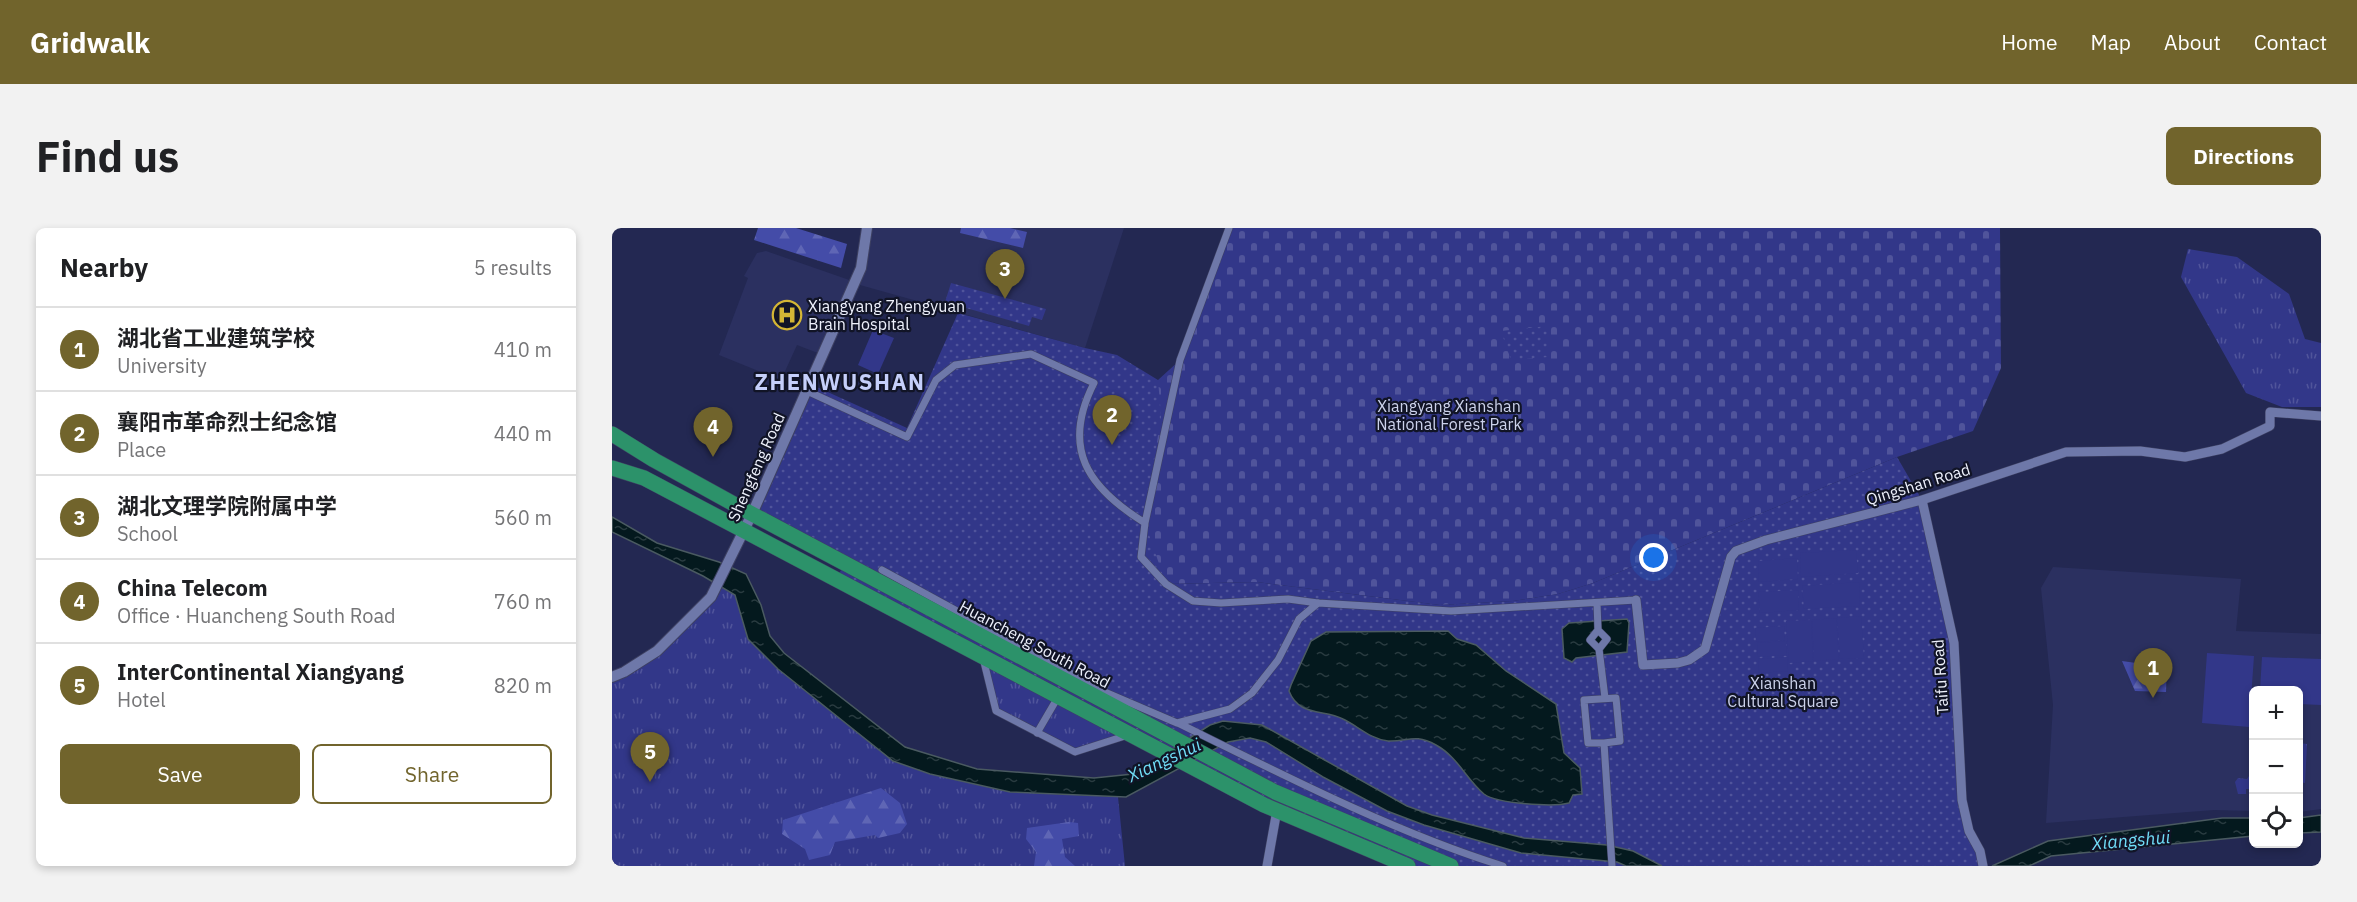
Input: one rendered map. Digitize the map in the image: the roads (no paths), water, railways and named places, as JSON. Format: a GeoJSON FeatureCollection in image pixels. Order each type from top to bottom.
{"type":"FeatureCollection","features":[{"type":"Feature","properties":{"kind":"highway","name":"Huancheng South Road"},"geometry":{"type":"LineString","coordinates":[[612,434],[654,460],[1143,733],[1198,770],[1277,810],[1408,866]]}},
{"type":"Feature","properties":{"kind":"highway"},"geometry":{"type":"LineString","coordinates":[[612,440],[654,460]]}},
{"type":"Feature","properties":{"kind":"highway"},"geometry":{"type":"LineString","coordinates":[[612,463],[644,478]]}},
{"type":"Feature","properties":{"kind":"highway","name":"Huancheng South Road"},"geometry":{"type":"LineString","coordinates":[[612,468],[644,478],[1060,695],[1143,733],[1219,763],[1275,792],[1451,866]]}},
{"type":"Feature","properties":{"kind":"street","name":"Shengfeng Road"},"geometry":{"type":"LineString","coordinates":[[612,677],[657,651],[711,597],[752,514],[861,268],[867,228]]}},
{"type":"Feature","properties":{"kind":"street"},"geometry":{"type":"LineString","coordinates":[[1228,228],[1180,360],[1145,523],[1141,557],[1166,584],[1193,601],[1221,603],[1288,599],[1318,603],[1451,610],[1636,600]]}},
{"type":"Feature","properties":{"kind":"street"},"geometry":{"type":"LineString","coordinates":[[807,391],[907,437],[936,380],[955,365],[1031,354],[1094,382],[1083,405],[1078,425],[1086,465],[1098,486],[1122,509],[1145,523]]}},
{"type":"Feature","properties":{"kind":"street","name":"Qingshan Road"},"geometry":{"type":"LineString","coordinates":[[1636,600],[1643,665],[1689,660],[1705,649],[1731,557],[1736,551],[1766,540],[1922,500],[2066,452],[2140,452],[2185,457],[2222,449],[2270,426],[2270,412],[2321,416]]}},
{"type":"Feature","properties":{"kind":"street","name":"Taifu Road"},"geometry":{"type":"LineString","coordinates":[[1922,500],[1954,643],[1962,800],[1969,831],[1980,851],[1983,866]]}},
{"type":"Feature","properties":{"kind":"street"},"geometry":{"type":"LineString","coordinates":[[882,570],[1107,693],[1452,850],[1503,866]]}},
{"type":"Feature","properties":{"kind":"street"},"geometry":{"type":"LineString","coordinates":[[1177,723],[1230,709],[1252,693],[1278,660],[1299,619],[1318,603]]}},
{"type":"Feature","properties":{"kind":"street"},"geometry":{"type":"LineString","coordinates":[[1597,603],[1598,630],[1590,640],[1600,652],[1605,698]]}},
{"type":"Feature","properties":{"kind":"street"},"geometry":{"type":"LineString","coordinates":[[1598,630],[1607,639],[1600,652]]}},
{"type":"Feature","properties":{"kind":"street"},"geometry":{"type":"LineString","coordinates":[[982,654],[996,711],[1075,752],[1143,733]]}},
{"type":"Feature","properties":{"kind":"street"},"geometry":{"type":"LineString","coordinates":[[1037,733],[1060,695]]}},
{"type":"Feature","properties":{"kind":"street"},"geometry":{"type":"LineString","coordinates":[[1616,698],[1620,741],[1604,743],[1588,743],[1584,700],[1616,698]]}},
{"type":"Feature","properties":{"kind":"street"},"geometry":{"type":"LineString","coordinates":[[1604,743],[1612,866]]}},
{"type":"Feature","properties":{"kind":"street"},"geometry":{"type":"LineString","coordinates":[[1266,866],[1277,810]]}},
{"type":"Feature","properties":{"kind":"water","name":"Xiangshui"},"geometry":{"type":"Polygon","coordinates":[[[612,517],[657,543],[719,562],[746,574],[761,605],[770,636],[784,653],[905,747],[977,769],[1094,778],[1133,774],[1210,725],[1223,721],[1262,725],[1407,806],[1432,815],[1524,838],[1607,845],[1633,851],[1662,866],[1626,866],[1617,862],[1521,853],[1424,825],[1387,811],[1323,777],[1266,742],[1250,738],[1228,742],[1126,797],[1010,792],[930,774],[893,761],[778,669],[748,639],[735,595],[703,576],[612,532],[612,517]]]}},
{"type":"Feature","properties":{"kind":"water"},"geometry":{"type":"Polygon","coordinates":[[[1627,619],[1629,623],[1627,652],[1576,658],[1572,662],[1564,658],[1562,629],[1569,623],[1627,619]]]}},
{"type":"Feature","properties":{"kind":"water"},"geometry":{"type":"Polygon","coordinates":[[[1448,631],[1457,639],[1476,645],[1506,671],[1556,704],[1564,753],[1580,768],[1582,794],[1573,795],[1569,803],[1551,805],[1526,804],[1491,797],[1478,788],[1444,750],[1428,741],[1422,739],[1382,740],[1336,716],[1305,709],[1293,699],[1289,691],[1311,641],[1326,632],[1448,631]]]}},
{"type":"Feature","properties":{"kind":"water"},"geometry":{"type":"Polygon","coordinates":[[[2321,815],[2321,832],[2303,833],[2303,817],[2321,815]]]}},
{"type":"Feature","properties":{"kind":"water","name":"Xiangshui"},"geometry":{"type":"Polygon","coordinates":[[[2222,818],[2249,818],[2249,836],[2051,856],[2029,866],[1992,866],[2048,841],[2222,818]]]}},
{"type":"Feature","properties":{"kind":"place","name":"湖北文理学院附属中学"},"geometry":{"type":"Point","coordinates":[1005,299]}},
{"type":"Feature","properties":{"kind":"place","name":"Xiangyang Zhengyuan Brain Hospital"},"geometry":{"type":"Point","coordinates":[787,315]}},
{"type":"Feature","properties":{"kind":"place","name":"襄阳市革命烈士纪念馆"},"geometry":{"type":"Point","coordinates":[1112,445]}},
{"type":"Feature","properties":{"kind":"place","name":"China Telecom"},"geometry":{"type":"Point","coordinates":[713,457]}},
{"type":"Feature","properties":{"kind":"place","name":"湖北省工业建筑学校"},"geometry":{"type":"Point","coordinates":[2153,698]}},
{"type":"Feature","properties":{"kind":"place","name":"InterContinental Xiangyang"},"geometry":{"type":"Point","coordinates":[650,782]}},
{"type":"Feature","properties":{"kind":"district","name":"ZHENWUSHAN"},"geometry":{"type":"Point","coordinates":[840,381]}},
{"type":"Feature","properties":{"kind":"park label","name":"Xiangyang Xianshan National Forest Park"},"geometry":{"type":"Point","coordinates":[1449,415]}},
{"type":"Feature","properties":{"kind":"park label","name":"Xianshan Cultural Square"},"geometry":{"type":"Point","coordinates":[1783,692]}}]}
